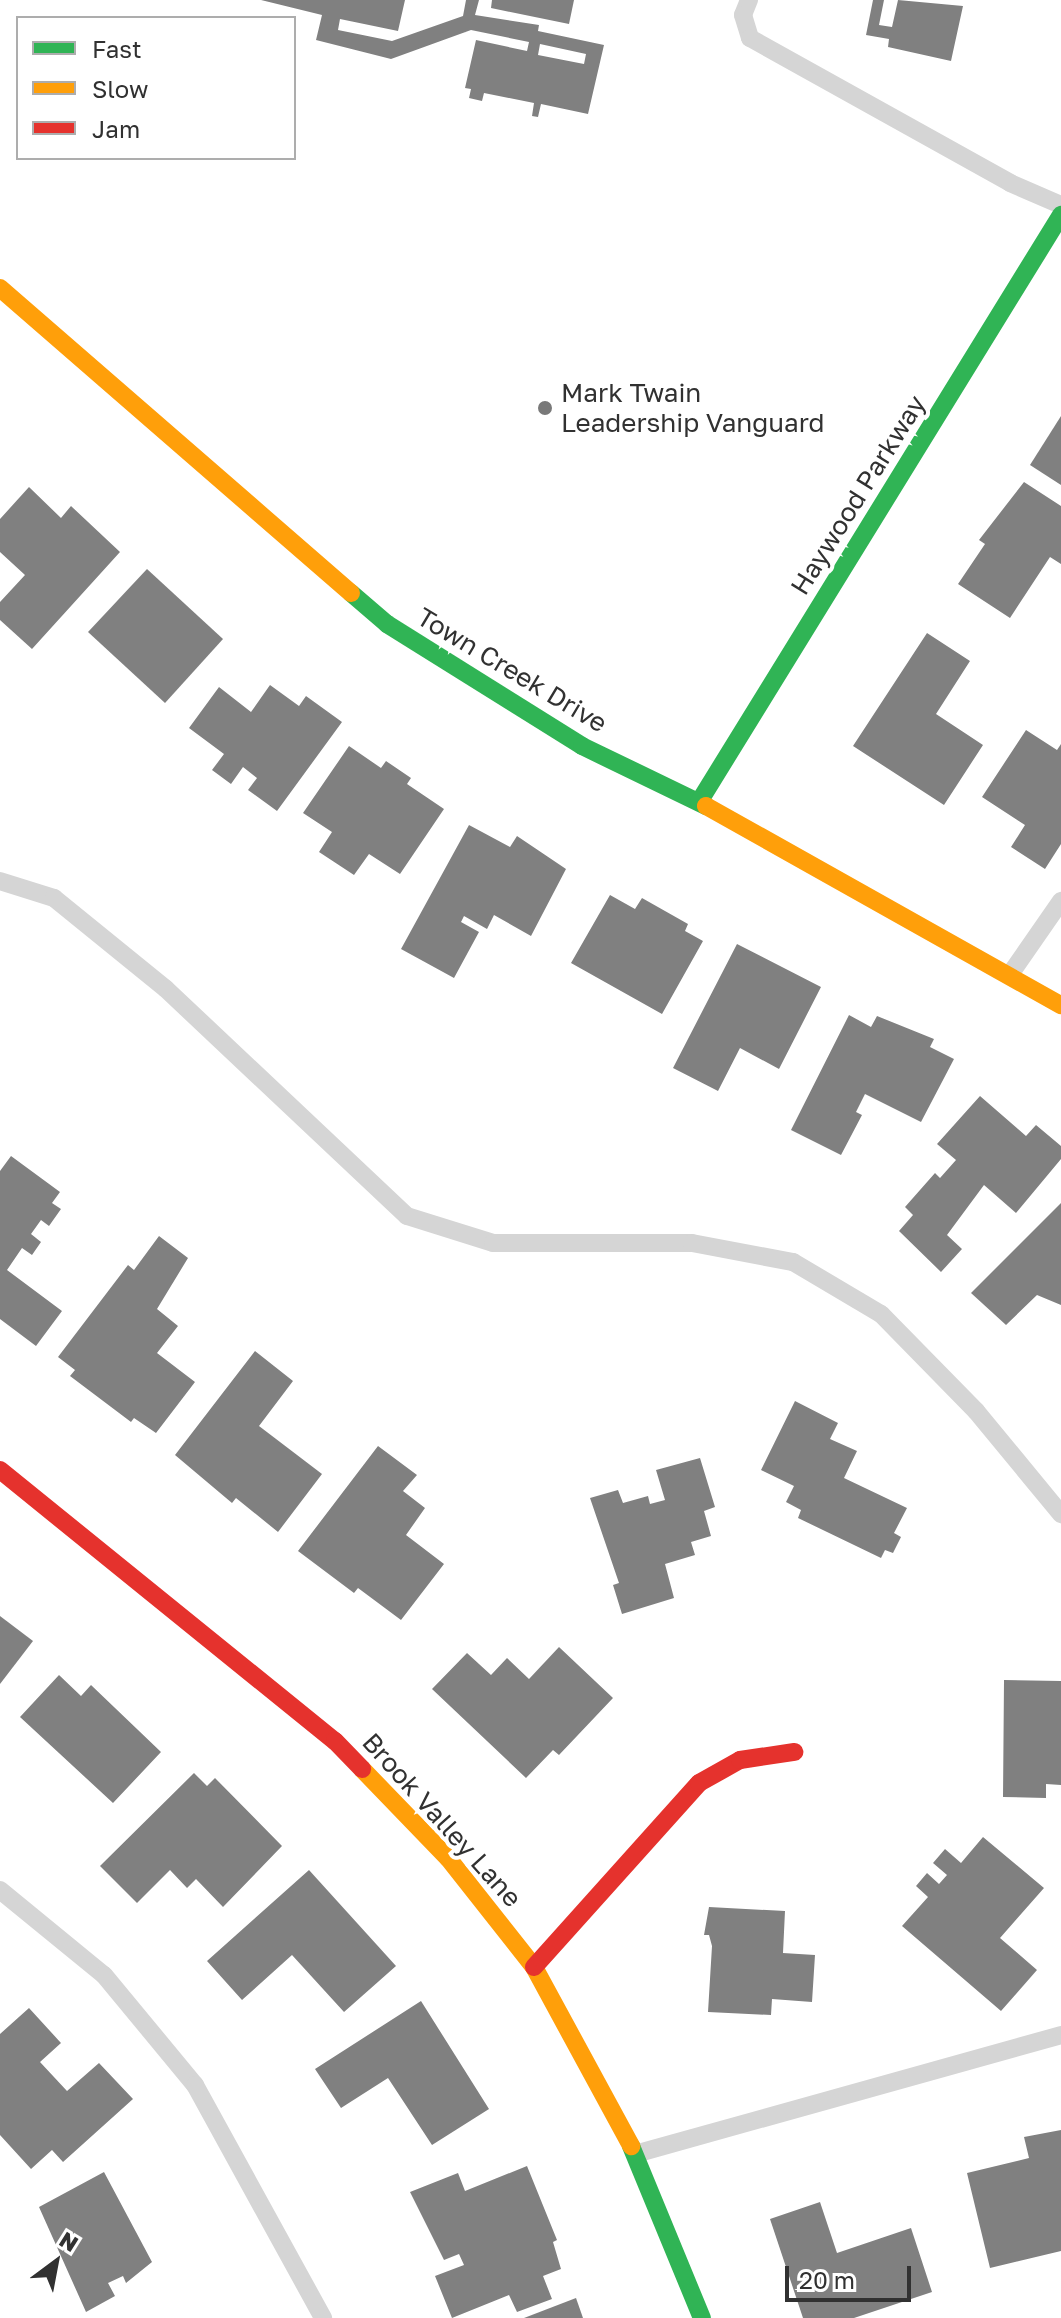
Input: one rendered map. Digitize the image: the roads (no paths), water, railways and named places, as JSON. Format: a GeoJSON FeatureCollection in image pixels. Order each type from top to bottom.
{"type":"FeatureCollection","features":[{"type":"Feature","properties":{"kind":"street","name":"Haywood Parkway"},"geometry":{"type":"LineString","coordinates":[[699,802],[1061,215]]}},
{"type":"Feature","properties":{"kind":"street","name":"Town Creek Drive"},"geometry":{"type":"LineString","coordinates":[[0,288],[387,624],[582,746],[699,802],[1011,973],[1061,1005]]}},
{"type":"Feature","properties":{"kind":"street","name":"Brook Valley Lane"},"geometry":{"type":"LineString","coordinates":[[0,1470],[335,1741],[448,1858],[534,1967],[635,2154],[702,2318]]}},
{"type":"Feature","properties":{"kind":"street"},"geometry":{"type":"LineString","coordinates":[[534,1967],[699,1783],[740,1760],[794,1752]]}},
{"type":"Feature","properties":{"kind":"lane"},"geometry":{"type":"LineString","coordinates":[[749,0],[743,15],[750,38],[1010,183],[1061,205]]}},
{"type":"Feature","properties":{"kind":"lane"},"geometry":{"type":"LineString","coordinates":[[0,881],[54,898],[166,989],[407,1216],[493,1243],[692,1243],[793,1262],[818,1276],[881,1314],[976,1411],[1061,1514]]}},
{"type":"Feature","properties":{"kind":"lane"},"geometry":{"type":"LineString","coordinates":[[1011,973],[1061,901]]}},
{"type":"Feature","properties":{"kind":"lane"},"geometry":{"type":"LineString","coordinates":[[0,1890],[104,1975],[195,2085],[323,2318]]}},
{"type":"Feature","properties":{"kind":"lane"},"geometry":{"type":"LineString","coordinates":[[635,2154],[1061,2035]]}},
{"type":"Feature","properties":{"kind":"place","name":"Mark Twain Leadership Vanguard"},"geometry":{"type":"Point","coordinates":[545,408]}}]}
